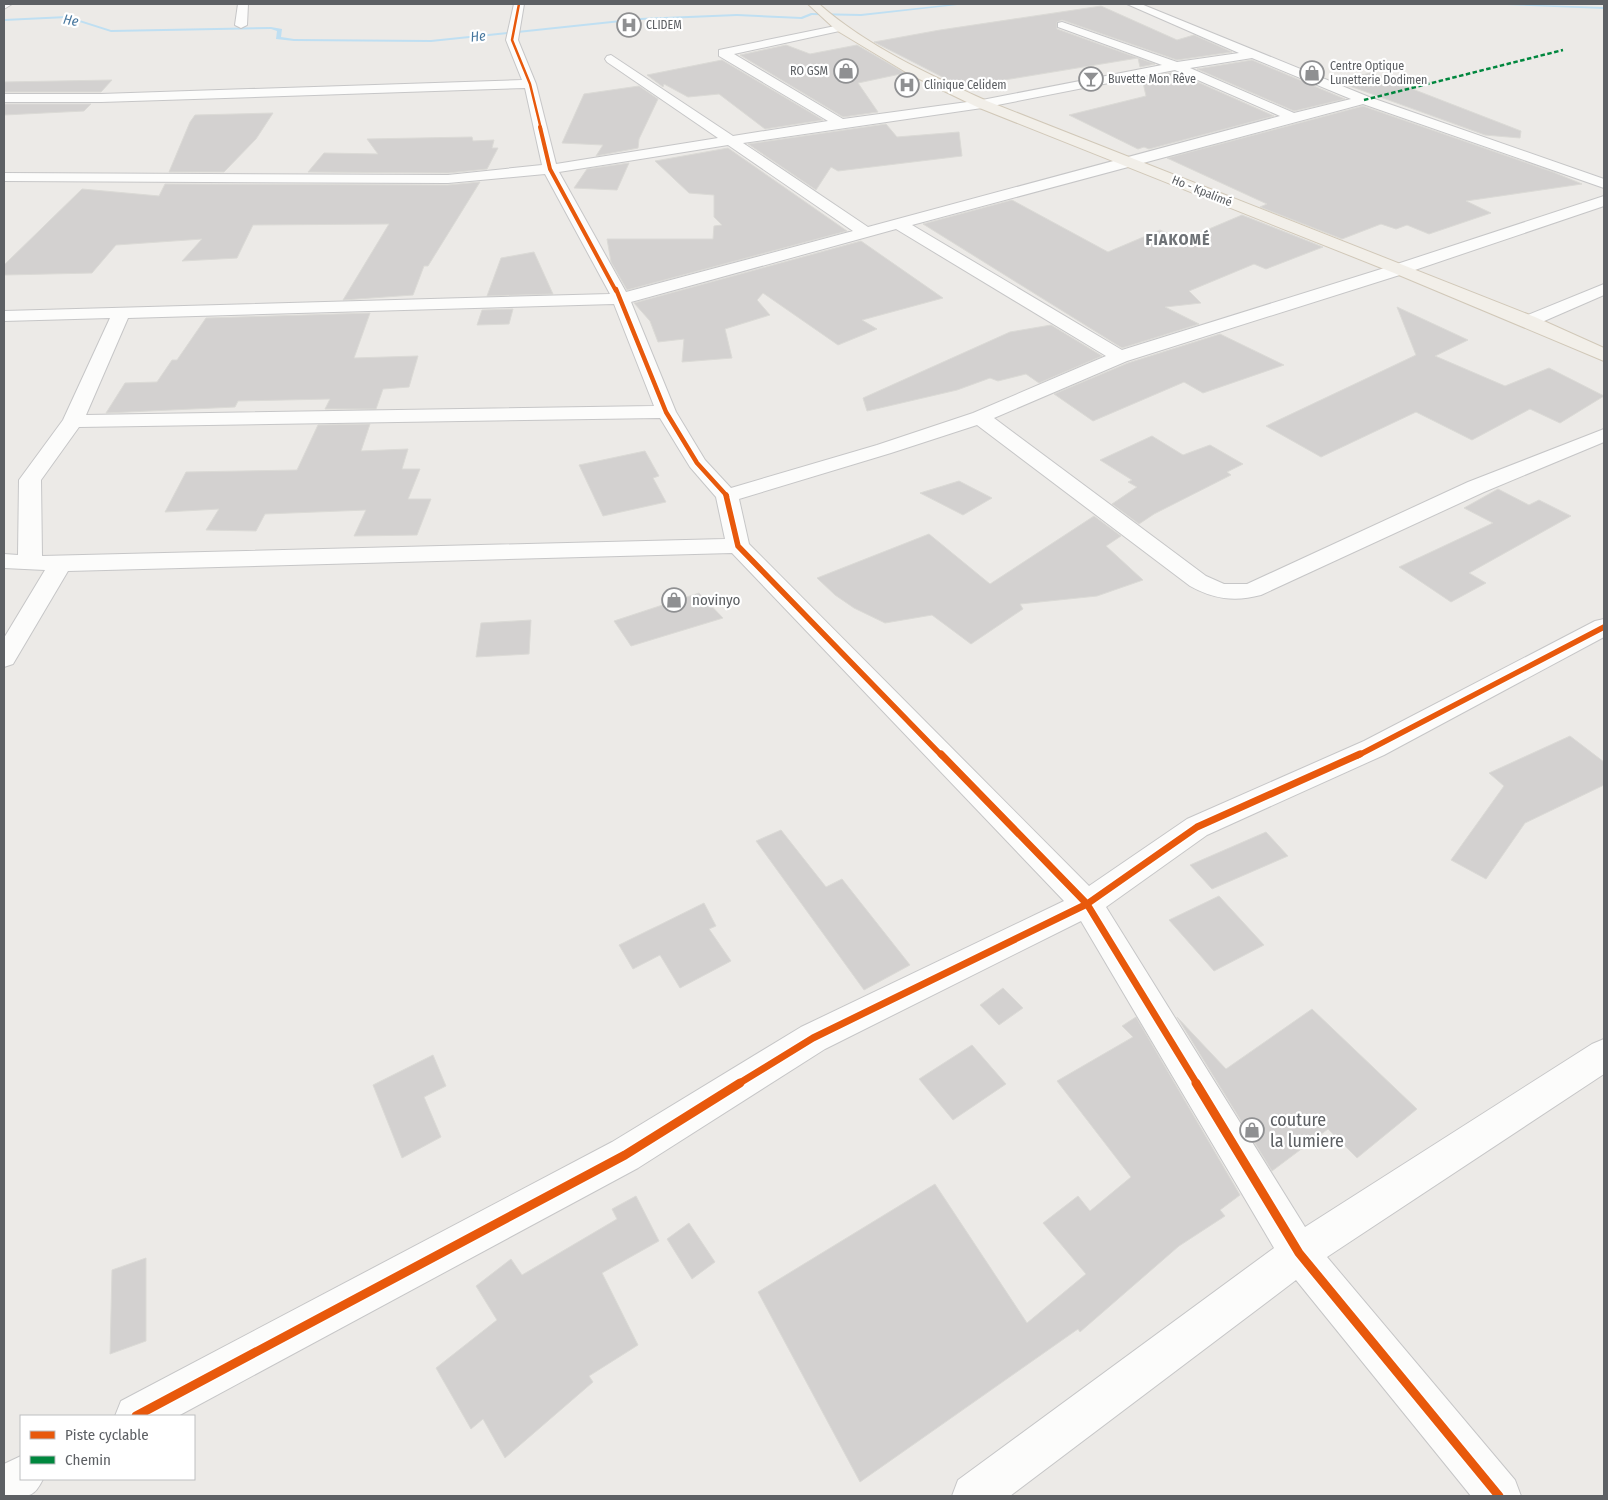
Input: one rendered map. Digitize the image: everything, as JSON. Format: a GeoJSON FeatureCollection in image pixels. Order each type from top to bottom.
{"type":"FeatureCollection","features":[{"type":"Feature","properties":{"kind":"main road","name":"Ho - Kpalimé"},"geometry":{"type":"LineString","coordinates":[[814,5],[837,25],[914,71],[982,104],[1529,321],[1604,355]]}},
{"type":"Feature","properties":{"kind":"street"},"geometry":{"type":"LineString","coordinates":[[241,25],[243,4]]}},
{"type":"Feature","properties":{"kind":"street"},"geometry":{"type":"LineString","coordinates":[[519,4],[513,36],[530,84],[550,169],[621,299],[666,412],[697,463],[727,496],[738,546],[1087,904],[1299,1253],[1499,1496]]}},
{"type":"Feature","properties":{"kind":"street"},"geometry":{"type":"LineString","coordinates":[[1132,4],[1364,100],[1604,184]]}},
{"type":"Feature","properties":{"kind":"street"},"geometry":{"type":"LineString","coordinates":[[837,25],[723,53],[840,123]]}},
{"type":"Feature","properties":{"kind":"street"},"geometry":{"type":"LineString","coordinates":[[1062,25],[1176,66],[1293,117]]}},
{"type":"Feature","properties":{"kind":"street"},"geometry":{"type":"LineString","coordinates":[[4,177],[448,179],[550,169],[732,142],[840,123],[982,104],[1176,66],[1254,54]]}},
{"type":"Feature","properties":{"kind":"street"},"geometry":{"type":"LineString","coordinates":[[612,59],[864,232]]}},
{"type":"Feature","properties":{"kind":"street"},"geometry":{"type":"LineString","coordinates":[[4,98],[101,98],[530,84]]}},
{"type":"Feature","properties":{"kind":"street"},"geometry":{"type":"LineString","coordinates":[[4,316],[120,315],[621,299],[897,223],[1130,163],[1293,117],[1364,100]]}},
{"type":"Feature","properties":{"kind":"street"},"geometry":{"type":"LineString","coordinates":[[727,496],[884,449],[980,417],[1120,357],[1400,269],[1604,201]]}},
{"type":"Feature","properties":{"kind":"street"},"geometry":{"type":"LineString","coordinates":[[897,223],[1120,357]]}},
{"type":"Feature","properties":{"kind":"street"},"geometry":{"type":"LineString","coordinates":[[1529,321],[1604,289]]}},
{"type":"Feature","properties":{"kind":"street"},"geometry":{"type":"LineString","coordinates":[[30,564],[30,480],[73,421],[120,315]]}},
{"type":"Feature","properties":{"kind":"street"},"geometry":{"type":"LineString","coordinates":[[73,421],[666,412]]}},
{"type":"Feature","properties":{"kind":"street"},"geometry":{"type":"LineString","coordinates":[[980,417],[1198,581],[1213,590],[1226,593],[1253,590],[1476,487],[1604,435]]}},
{"type":"Feature","properties":{"kind":"street"},"geometry":{"type":"LineString","coordinates":[[4,561],[30,564],[61,564],[738,546]]}},
{"type":"Feature","properties":{"kind":"street"},"geometry":{"type":"LineString","coordinates":[[4,658],[61,564]]}},
{"type":"Feature","properties":{"kind":"street"},"geometry":{"type":"LineString","coordinates":[[138,1415],[625,1155],[813,1038],[1087,904],[1197,827],[1374,748],[1604,627]]}},
{"type":"Feature","properties":{"kind":"street"},"geometry":{"type":"LineString","coordinates":[[974,1496],[1299,1253],[1604,1055]]}},
{"type":"Feature","properties":{"kind":"street"},"geometry":{"type":"LineString","coordinates":[[4,1488],[20,1479]]}},
{"type":"Feature","properties":{"kind":"building"},"geometry":{"type":"Polygon","coordinates":[[[1101,6],[1177,40],[1194,35],[1232,52],[1177,60],[1062,20],[1057,22],[1057,29],[1155,64],[1140,67],[1138,58],[962,87],[874,42],[940,30],[1101,6]]]}},
{"type":"Feature","properties":{"kind":"building"},"geometry":{"type":"Polygon","coordinates":[[[786,45],[810,54],[857,45],[905,73],[858,83],[878,112],[843,117],[740,55],[786,45]]]}},
{"type":"Feature","properties":{"kind":"building"},"geometry":{"type":"Polygon","coordinates":[[[722,60],[823,120],[765,129],[719,94],[688,97],[664,84],[663,87],[647,75],[722,60]]]}},
{"type":"Feature","properties":{"kind":"building"},"geometry":{"type":"Polygon","coordinates":[[[1252,60],[1345,99],[1294,111],[1197,69],[1252,60]]]}},
{"type":"Feature","properties":{"kind":"building"},"geometry":{"type":"Polygon","coordinates":[[[1175,72],[1274,116],[1149,149],[1144,147],[1138,149],[1069,115],[1146,96],[1142,78],[1175,72]]]}},
{"type":"Feature","properties":{"kind":"building"},"geometry":{"type":"Polygon","coordinates":[[[1371,73],[1521,131],[1520,138],[1485,135],[1336,81],[1371,73]]]}},
{"type":"Feature","properties":{"kind":"building"},"geometry":{"type":"Polygon","coordinates":[[[112,80],[101,92],[4,92],[4,82],[112,80]]]}},
{"type":"Feature","properties":{"kind":"building"},"geometry":{"type":"Polygon","coordinates":[[[639,86],[658,99],[639,139],[638,148],[596,156],[603,145],[562,143],[584,94],[639,86]]]}},
{"type":"Feature","properties":{"kind":"building"},"geometry":{"type":"Polygon","coordinates":[[[4,104],[91,104],[84,111],[4,115],[4,104]]]}},
{"type":"Feature","properties":{"kind":"building"},"geometry":{"type":"Polygon","coordinates":[[[1363,106],[1553,172],[1582,184],[1466,201],[1491,213],[1429,234],[1407,225],[1396,229],[1381,224],[1342,239],[1260,207],[1267,204],[1167,158],[1363,106]]]}},
{"type":"Feature","properties":{"kind":"building"},"geometry":{"type":"Polygon","coordinates":[[[273,113],[256,139],[224,172],[169,172],[190,122],[195,115],[273,113]]]}},
{"type":"Feature","properties":{"kind":"building"},"geometry":{"type":"Polygon","coordinates":[[[886,124],[897,137],[959,132],[962,156],[838,171],[831,167],[816,190],[748,144],[886,124]]]}},
{"type":"Feature","properties":{"kind":"building"},"geometry":{"type":"Polygon","coordinates":[[[472,137],[473,141],[494,140],[492,148],[498,148],[487,169],[448,173],[308,172],[324,153],[378,154],[367,139],[472,137]]]}},
{"type":"Feature","properties":{"kind":"building"},"geometry":{"type":"Polygon","coordinates":[[[728,148],[847,231],[627,290],[611,262],[607,239],[713,239],[714,226],[722,225],[714,217],[714,195],[689,193],[655,161],[728,148]]]}},
{"type":"Feature","properties":{"kind":"building"},"geometry":{"type":"Polygon","coordinates":[[[629,163],[617,190],[574,188],[587,169],[629,163]]]}},
{"type":"Feature","properties":{"kind":"building"},"geometry":{"type":"Polygon","coordinates":[[[480,182],[428,266],[424,266],[413,295],[343,300],[389,224],[253,225],[237,258],[182,261],[202,239],[116,245],[92,273],[4,275],[4,265],[82,189],[159,196],[165,184],[448,185],[480,182]]]}},
{"type":"Feature","properties":{"kind":"building"},"geometry":{"type":"Polygon","coordinates":[[[1012,200],[1108,252],[1160,230],[1183,240],[1242,215],[1323,247],[1266,269],[1254,264],[1189,291],[1201,303],[1165,307],[1199,324],[1122,348],[923,224],[1012,200]]]}},
{"type":"Feature","properties":{"kind":"building"},"geometry":{"type":"Polygon","coordinates":[[[861,241],[943,298],[862,320],[877,329],[838,345],[763,293],[757,300],[770,315],[725,329],[732,358],[682,362],[684,339],[658,342],[650,321],[634,303],[861,241]]]}},
{"type":"Feature","properties":{"kind":"building"},"geometry":{"type":"Polygon","coordinates":[[[534,252],[553,294],[487,296],[501,258],[534,252]]]}},
{"type":"Feature","properties":{"kind":"building"},"geometry":{"type":"Polygon","coordinates":[[[1397,307],[1468,340],[1435,356],[1505,386],[1549,368],[1604,396],[1560,423],[1530,409],[1472,440],[1416,412],[1321,457],[1266,426],[1416,355],[1397,307]]]}},
{"type":"Feature","properties":{"kind":"building"},"geometry":{"type":"Polygon","coordinates":[[[513,309],[509,324],[477,325],[482,310],[513,309]]]}},
{"type":"Feature","properties":{"kind":"building"},"geometry":{"type":"Polygon","coordinates":[[[370,313],[354,358],[418,356],[409,387],[383,389],[376,409],[325,409],[330,399],[238,401],[235,407],[106,413],[125,383],[157,382],[172,360],[177,360],[206,318],[370,313]]]}},
{"type":"Feature","properties":{"kind":"building"},"geometry":{"type":"Polygon","coordinates":[[[1051,325],[1102,356],[1039,383],[1026,374],[998,381],[990,378],[957,390],[867,411],[863,398],[1010,332],[1051,325]]]}},
{"type":"Feature","properties":{"kind":"building"},"geometry":{"type":"Polygon","coordinates":[[[1220,334],[1284,365],[1203,393],[1184,382],[1093,421],[1054,394],[1128,363],[1220,334]]]}},
{"type":"Feature","properties":{"kind":"building"},"geometry":{"type":"Polygon","coordinates":[[[370,424],[361,451],[408,449],[402,469],[420,469],[408,499],[431,499],[417,535],[354,536],[366,510],[265,514],[256,531],[206,530],[219,509],[165,512],[186,472],[297,470],[318,425],[370,424]]]}},
{"type":"Feature","properties":{"kind":"building"},"geometry":{"type":"Polygon","coordinates":[[[1152,436],[1183,455],[1210,445],[1243,464],[1227,472],[1231,475],[1154,514],[1139,524],[1112,504],[1137,487],[1128,482],[1132,480],[1100,460],[1152,436]]]}},
{"type":"Feature","properties":{"kind":"building"},"geometry":{"type":"Polygon","coordinates":[[[645,451],[659,476],[653,478],[666,502],[603,516],[579,465],[645,451]]]}},
{"type":"Feature","properties":{"kind":"building"},"geometry":{"type":"Polygon","coordinates":[[[959,481],[992,498],[963,515],[920,493],[959,481]]]}},
{"type":"Feature","properties":{"kind":"building"},"geometry":{"type":"Polygon","coordinates":[[[1498,489],[1529,505],[1539,500],[1571,516],[1469,573],[1486,583],[1451,602],[1399,567],[1493,523],[1464,508],[1498,489]]]}},
{"type":"Feature","properties":{"kind":"building"},"geometry":{"type":"Polygon","coordinates":[[[1094,516],[1121,536],[1106,546],[1143,580],[1097,596],[1020,604],[1023,609],[971,644],[932,615],[885,623],[854,608],[835,595],[817,578],[929,534],[990,584],[1094,516]]]}},
{"type":"Feature","properties":{"kind":"building"},"geometry":{"type":"Polygon","coordinates":[[[699,593],[723,618],[631,646],[614,621],[699,593]]]}},
{"type":"Feature","properties":{"kind":"building"},"geometry":{"type":"Polygon","coordinates":[[[531,620],[529,654],[476,657],[481,623],[531,620]]]}},
{"type":"Feature","properties":{"kind":"building"},"geometry":{"type":"Polygon","coordinates":[[[1570,736],[1604,762],[1604,785],[1525,823],[1486,879],[1451,860],[1504,786],[1489,773],[1570,736]]]}},
{"type":"Feature","properties":{"kind":"building"},"geometry":{"type":"Polygon","coordinates":[[[781,830],[826,887],[842,879],[910,965],[864,990],[756,841],[781,830]]]}},
{"type":"Feature","properties":{"kind":"building"},"geometry":{"type":"Polygon","coordinates":[[[1266,832],[1288,856],[1212,889],[1190,865],[1266,832]]]}},
{"type":"Feature","properties":{"kind":"building"},"geometry":{"type":"Polygon","coordinates":[[[1219,896],[1264,945],[1214,971],[1169,920],[1219,896]]]}},
{"type":"Feature","properties":{"kind":"building"},"geometry":{"type":"Polygon","coordinates":[[[704,903],[716,926],[709,929],[731,961],[680,988],[660,955],[633,969],[619,945],[704,903]]]}},
{"type":"Feature","properties":{"kind":"building"},"geometry":{"type":"Polygon","coordinates":[[[1003,988],[1023,1008],[999,1025],[980,1005],[1003,988]]]}},
{"type":"Feature","properties":{"kind":"building"},"geometry":{"type":"Polygon","coordinates":[[[1312,1009],[1417,1109],[1357,1158],[1328,1129],[1272,1171],[1177,1017],[1226,1069],[1312,1009]]]}},
{"type":"Feature","properties":{"kind":"building"},"geometry":{"type":"Polygon","coordinates":[[[1136,1017],[1240,1195],[1220,1210],[1225,1216],[1179,1246],[1080,1332],[1078,1329],[860,1482],[758,1292],[935,1184],[1027,1323],[1086,1274],[1043,1223],[1078,1196],[1090,1211],[1131,1177],[1057,1081],[1133,1037],[1122,1026],[1136,1017]]]}},
{"type":"Feature","properties":{"kind":"building"},"geometry":{"type":"Polygon","coordinates":[[[972,1045],[1006,1084],[953,1120],[919,1079],[972,1045]]]}},
{"type":"Feature","properties":{"kind":"building"},"geometry":{"type":"Polygon","coordinates":[[[433,1055],[446,1086],[424,1097],[441,1137],[402,1158],[373,1085],[433,1055]]]}},
{"type":"Feature","properties":{"kind":"building"},"geometry":{"type":"Polygon","coordinates":[[[636,1196],[659,1241],[602,1273],[638,1345],[589,1376],[593,1382],[505,1458],[483,1419],[471,1429],[436,1368],[497,1320],[476,1286],[511,1259],[522,1275],[617,1219],[612,1209],[636,1196]]]}},
{"type":"Feature","properties":{"kind":"building"},"geometry":{"type":"Polygon","coordinates":[[[689,1223],[715,1262],[692,1279],[667,1239],[689,1223]]]}},
{"type":"Feature","properties":{"kind":"building"},"geometry":{"type":"Polygon","coordinates":[[[146,1258],[146,1341],[110,1354],[112,1270],[146,1258]]]}},
{"type":"Feature","properties":{"kind":"waterway","name":"He"},"geometry":{"type":"LineString","coordinates":[[4,20],[67,17],[111,31],[271,28],[280,30],[278,38],[294,40],[431,41],[640,19],[737,15],[802,18],[811,14],[861,15],[964,4]]}},
{"type":"Feature","properties":{"kind":"waterway","name":"He"},"geometry":{"type":"LineString","coordinates":[[1507,4],[1604,8]]}},
{"type":"Feature","properties":{"kind":"marked path"},"geometry":{"type":"LineString","coordinates":[[1364,100],[1563,50]]}},
{"type":"Feature","properties":{"kind":"cycle path"},"geometry":{"type":"LineString","coordinates":[[519,4],[512,40],[530,84],[550,169],[621,299],[666,412],[697,463],[727,496],[738,546],[1087,904],[1299,1253],[1499,1496]]}},
{"type":"Feature","properties":{"kind":"cycle path"},"geometry":{"type":"LineString","coordinates":[[138,1415],[625,1155],[813,1038],[1087,904],[1197,827],[1374,748],[1604,627]]}},
{"type":"Feature","properties":{"kind":"place","name":"CLIDEM"},"geometry":{"type":"Point","coordinates":[629,25]}},
{"type":"Feature","properties":{"kind":"place","name":"RO GSM"},"geometry":{"type":"Point","coordinates":[846,71]}},
{"type":"Feature","properties":{"kind":"place","name":"Centre Optique Lunetterie Dodimen"},"geometry":{"type":"Point","coordinates":[1312,73]}},
{"type":"Feature","properties":{"kind":"place","name":"Buvette Mon Rêve"},"geometry":{"type":"Point","coordinates":[1091,79]}},
{"type":"Feature","properties":{"kind":"place","name":"Clinique Celidem"},"geometry":{"type":"Point","coordinates":[907,85]}},
{"type":"Feature","properties":{"kind":"place","name":"novinyo"},"geometry":{"type":"Point","coordinates":[674,600]}},
{"type":"Feature","properties":{"kind":"place","name":"couture la lumiere"},"geometry":{"type":"Point","coordinates":[1252,1130]}},
{"type":"Feature","properties":{"kind":"district","name":"FIAKOMÉ"},"geometry":{"type":"Point","coordinates":[1178,239]}}]}
